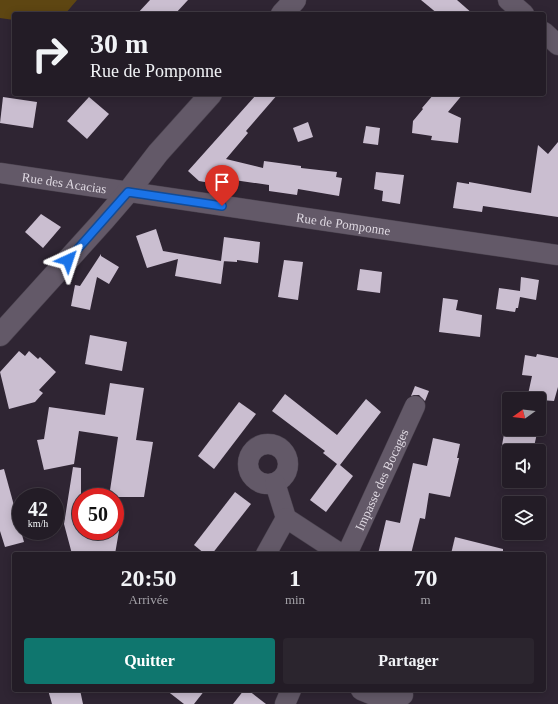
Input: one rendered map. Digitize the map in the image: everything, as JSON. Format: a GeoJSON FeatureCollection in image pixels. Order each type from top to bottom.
{"type":"FeatureCollection","features":[{"type":"Feature","properties":{"kind":"main road"},"geometry":{"type":"LineString","coordinates":[[284,12],[295,0]]}},
{"type":"Feature","properties":{"kind":"main road"},"geometry":{"type":"LineString","coordinates":[[0,335],[128,192],[158,153],[209,96]]}},
{"type":"Feature","properties":{"kind":"street"},"geometry":{"type":"LineString","coordinates":[[508,0],[522,12]]}},
{"type":"Feature","properties":{"kind":"street"},"geometry":{"type":"LineString","coordinates":[[546,34],[558,44]]}},
{"type":"Feature","properties":{"kind":"street","name":"Rue des Acacias"},"geometry":{"type":"LineString","coordinates":[[0,173],[128,192]]}},
{"type":"Feature","properties":{"kind":"street","name":"Rue de Pomponne"},"geometry":{"type":"LineString","coordinates":[[128,192],[558,255]]}},
{"type":"Feature","properties":{"kind":"street","name":"Impasse des Bocages"},"geometry":{"type":"LineString","coordinates":[[349,552],[414,406]]}},
{"type":"Feature","properties":{"kind":"street"},"geometry":{"type":"LineString","coordinates":[[275,483],[286,518],[338,552]]}},
{"type":"Feature","properties":{"kind":"street"},"geometry":{"type":"LineString","coordinates":[[267,552],[286,518]]}},
{"type":"Feature","properties":{"kind":"street"},"geometry":{"type":"LineString","coordinates":[[285,704],[290,692]]}},
{"type":"Feature","properties":{"kind":"street"},"geometry":{"type":"LineString","coordinates":[[366,692],[385,700],[403,695]]}},
{"type":"Feature","properties":{"kind":"shaded area"},"geometry":{"type":"Polygon","coordinates":[[[0,0],[77,0],[67,12],[12,12],[12,20],[0,18],[0,0]]]}},
{"type":"Feature","properties":{"kind":"building"},"geometry":{"type":"Polygon","coordinates":[[[150,0],[188,0],[177,12],[139,12],[150,0]]]}},
{"type":"Feature","properties":{"kind":"building"},"geometry":{"type":"Polygon","coordinates":[[[421,0],[457,0],[471,12],[436,12],[421,0]]]}},
{"type":"Feature","properties":{"kind":"building"},"geometry":{"type":"Polygon","coordinates":[[[255,96],[276,96],[246,131],[248,133],[226,159],[263,168],[264,161],[301,166],[301,168],[337,172],[336,177],[342,178],[339,196],[298,189],[297,195],[269,191],[269,185],[234,180],[233,187],[199,181],[188,171],[255,96]]]}},
{"type":"Feature","properties":{"kind":"building"},"geometry":{"type":"Polygon","coordinates":[[[432,96],[461,96],[448,112],[461,118],[458,143],[431,140],[432,136],[412,133],[413,121],[423,109],[422,108],[432,96]]]}},
{"type":"Feature","properties":{"kind":"building"},"geometry":{"type":"Polygon","coordinates":[[[3,97],[37,102],[33,128],[0,123],[3,97]]]}},
{"type":"Feature","properties":{"kind":"building"},"geometry":{"type":"Polygon","coordinates":[[[89,97],[109,114],[87,139],[67,121],[89,97]]]}},
{"type":"Feature","properties":{"kind":"building"},"geometry":{"type":"Polygon","coordinates":[[[308,122],[313,137],[298,142],[293,128],[308,122]]]}},
{"type":"Feature","properties":{"kind":"building"},"geometry":{"type":"Polygon","coordinates":[[[366,126],[380,128],[378,145],[363,143],[366,126]]]}},
{"type":"Feature","properties":{"kind":"building"},"geometry":{"type":"Polygon","coordinates":[[[558,142],[558,217],[483,206],[482,212],[453,208],[457,182],[469,184],[469,182],[531,193],[538,145],[548,154],[558,142]]]}},
{"type":"Feature","properties":{"kind":"building"},"geometry":{"type":"Polygon","coordinates":[[[376,172],[404,175],[400,204],[382,201],[383,191],[374,189],[376,172]]]}},
{"type":"Feature","properties":{"kind":"building"},"geometry":{"type":"Polygon","coordinates":[[[41,214],[61,227],[43,248],[25,232],[41,214]]]}},
{"type":"Feature","properties":{"kind":"building"},"geometry":{"type":"Polygon","coordinates":[[[156,229],[163,251],[221,261],[224,237],[260,242],[258,263],[237,260],[237,262],[224,261],[221,284],[175,276],[178,259],[147,268],[136,236],[156,229]]]}},
{"type":"Feature","properties":{"kind":"building"},"geometry":{"type":"Polygon","coordinates":[[[101,254],[101,256],[119,267],[109,284],[97,277],[90,310],[71,306],[75,285],[80,286],[101,254]]]}},
{"type":"Feature","properties":{"kind":"building"},"geometry":{"type":"Polygon","coordinates":[[[284,260],[303,262],[298,300],[278,297],[284,260]]]}},
{"type":"Feature","properties":{"kind":"building"},"geometry":{"type":"Polygon","coordinates":[[[360,269],[382,272],[380,293],[357,290],[360,269]]]}},
{"type":"Feature","properties":{"kind":"building"},"geometry":{"type":"Polygon","coordinates":[[[521,277],[539,280],[536,300],[520,297],[518,308],[516,308],[515,312],[496,309],[499,288],[520,291],[521,277]]]}},
{"type":"Feature","properties":{"kind":"building"},"geometry":{"type":"Polygon","coordinates":[[[443,298],[458,300],[456,310],[482,315],[480,337],[439,332],[443,298]]]}},
{"type":"Feature","properties":{"kind":"building"},"geometry":{"type":"Polygon","coordinates":[[[90,335],[127,342],[122,371],[85,364],[90,335]]]}},
{"type":"Feature","properties":{"kind":"building"},"geometry":{"type":"Polygon","coordinates":[[[19,351],[25,356],[29,351],[38,359],[40,357],[56,372],[39,390],[43,393],[35,402],[9,409],[0,372],[19,351]]]}},
{"type":"Feature","properties":{"kind":"building"},"geometry":{"type":"Polygon","coordinates":[[[537,354],[558,358],[558,387],[554,401],[546,400],[546,392],[529,392],[532,376],[522,375],[525,355],[536,357],[537,354]]]}},
{"type":"Feature","properties":{"kind":"building"},"geometry":{"type":"Polygon","coordinates":[[[110,383],[144,388],[136,440],[153,442],[144,497],[124,497],[124,488],[110,488],[118,437],[79,431],[74,464],[44,470],[37,440],[44,439],[49,407],[105,415],[110,383]]]}},
{"type":"Feature","properties":{"kind":"building"},"geometry":{"type":"Polygon","coordinates":[[[415,386],[429,391],[425,401],[419,395],[411,396],[415,386]]]}},
{"type":"Feature","properties":{"kind":"building"},"geometry":{"type":"Polygon","coordinates":[[[285,394],[337,435],[366,399],[381,412],[340,465],[353,476],[326,512],[310,500],[337,464],[323,453],[325,451],[272,411],[285,394]]]}},
{"type":"Feature","properties":{"kind":"building"},"geometry":{"type":"Polygon","coordinates":[[[239,402],[256,414],[214,469],[198,456],[239,402]]]}},
{"type":"Feature","properties":{"kind":"building"},"geometry":{"type":"Polygon","coordinates":[[[504,436],[536,436],[535,444],[502,444],[504,436]]]}},
{"type":"Feature","properties":{"kind":"building"},"geometry":{"type":"Polygon","coordinates":[[[433,438],[460,444],[457,458],[459,458],[450,497],[429,493],[425,519],[420,518],[412,552],[378,552],[386,520],[400,523],[413,463],[427,466],[433,438]]]}},
{"type":"Feature","properties":{"kind":"building"},"geometry":{"type":"Polygon","coordinates":[[[73,467],[81,468],[81,488],[72,488],[72,540],[117,540],[115,552],[71,552],[64,524],[73,467]]]}},
{"type":"Feature","properties":{"kind":"building"},"geometry":{"type":"Polygon","coordinates":[[[4,469],[12,498],[12,540],[23,540],[24,542],[5,547],[0,531],[0,470],[4,469]]]}},
{"type":"Feature","properties":{"kind":"building"},"geometry":{"type":"Polygon","coordinates":[[[235,492],[251,504],[214,552],[203,552],[194,545],[235,492]]]}},
{"type":"Feature","properties":{"kind":"building"},"geometry":{"type":"Polygon","coordinates":[[[455,537],[503,549],[503,552],[451,552],[455,537]]]}},
{"type":"Feature","properties":{"kind":"building"},"geometry":{"type":"Polygon","coordinates":[[[49,692],[80,692],[83,704],[52,704],[49,692]]]}},
{"type":"Feature","properties":{"kind":"building"},"geometry":{"type":"Polygon","coordinates":[[[169,692],[203,692],[194,704],[184,704],[169,692]]]}},
{"type":"Feature","properties":{"kind":"building"},"geometry":{"type":"Polygon","coordinates":[[[242,692],[251,692],[266,704],[233,704],[242,692]]]}},
{"type":"Feature","properties":{"kind":"route"},"geometry":{"type":"LineString","coordinates":[[68,260],[128,192],[222,206]]}}]}
